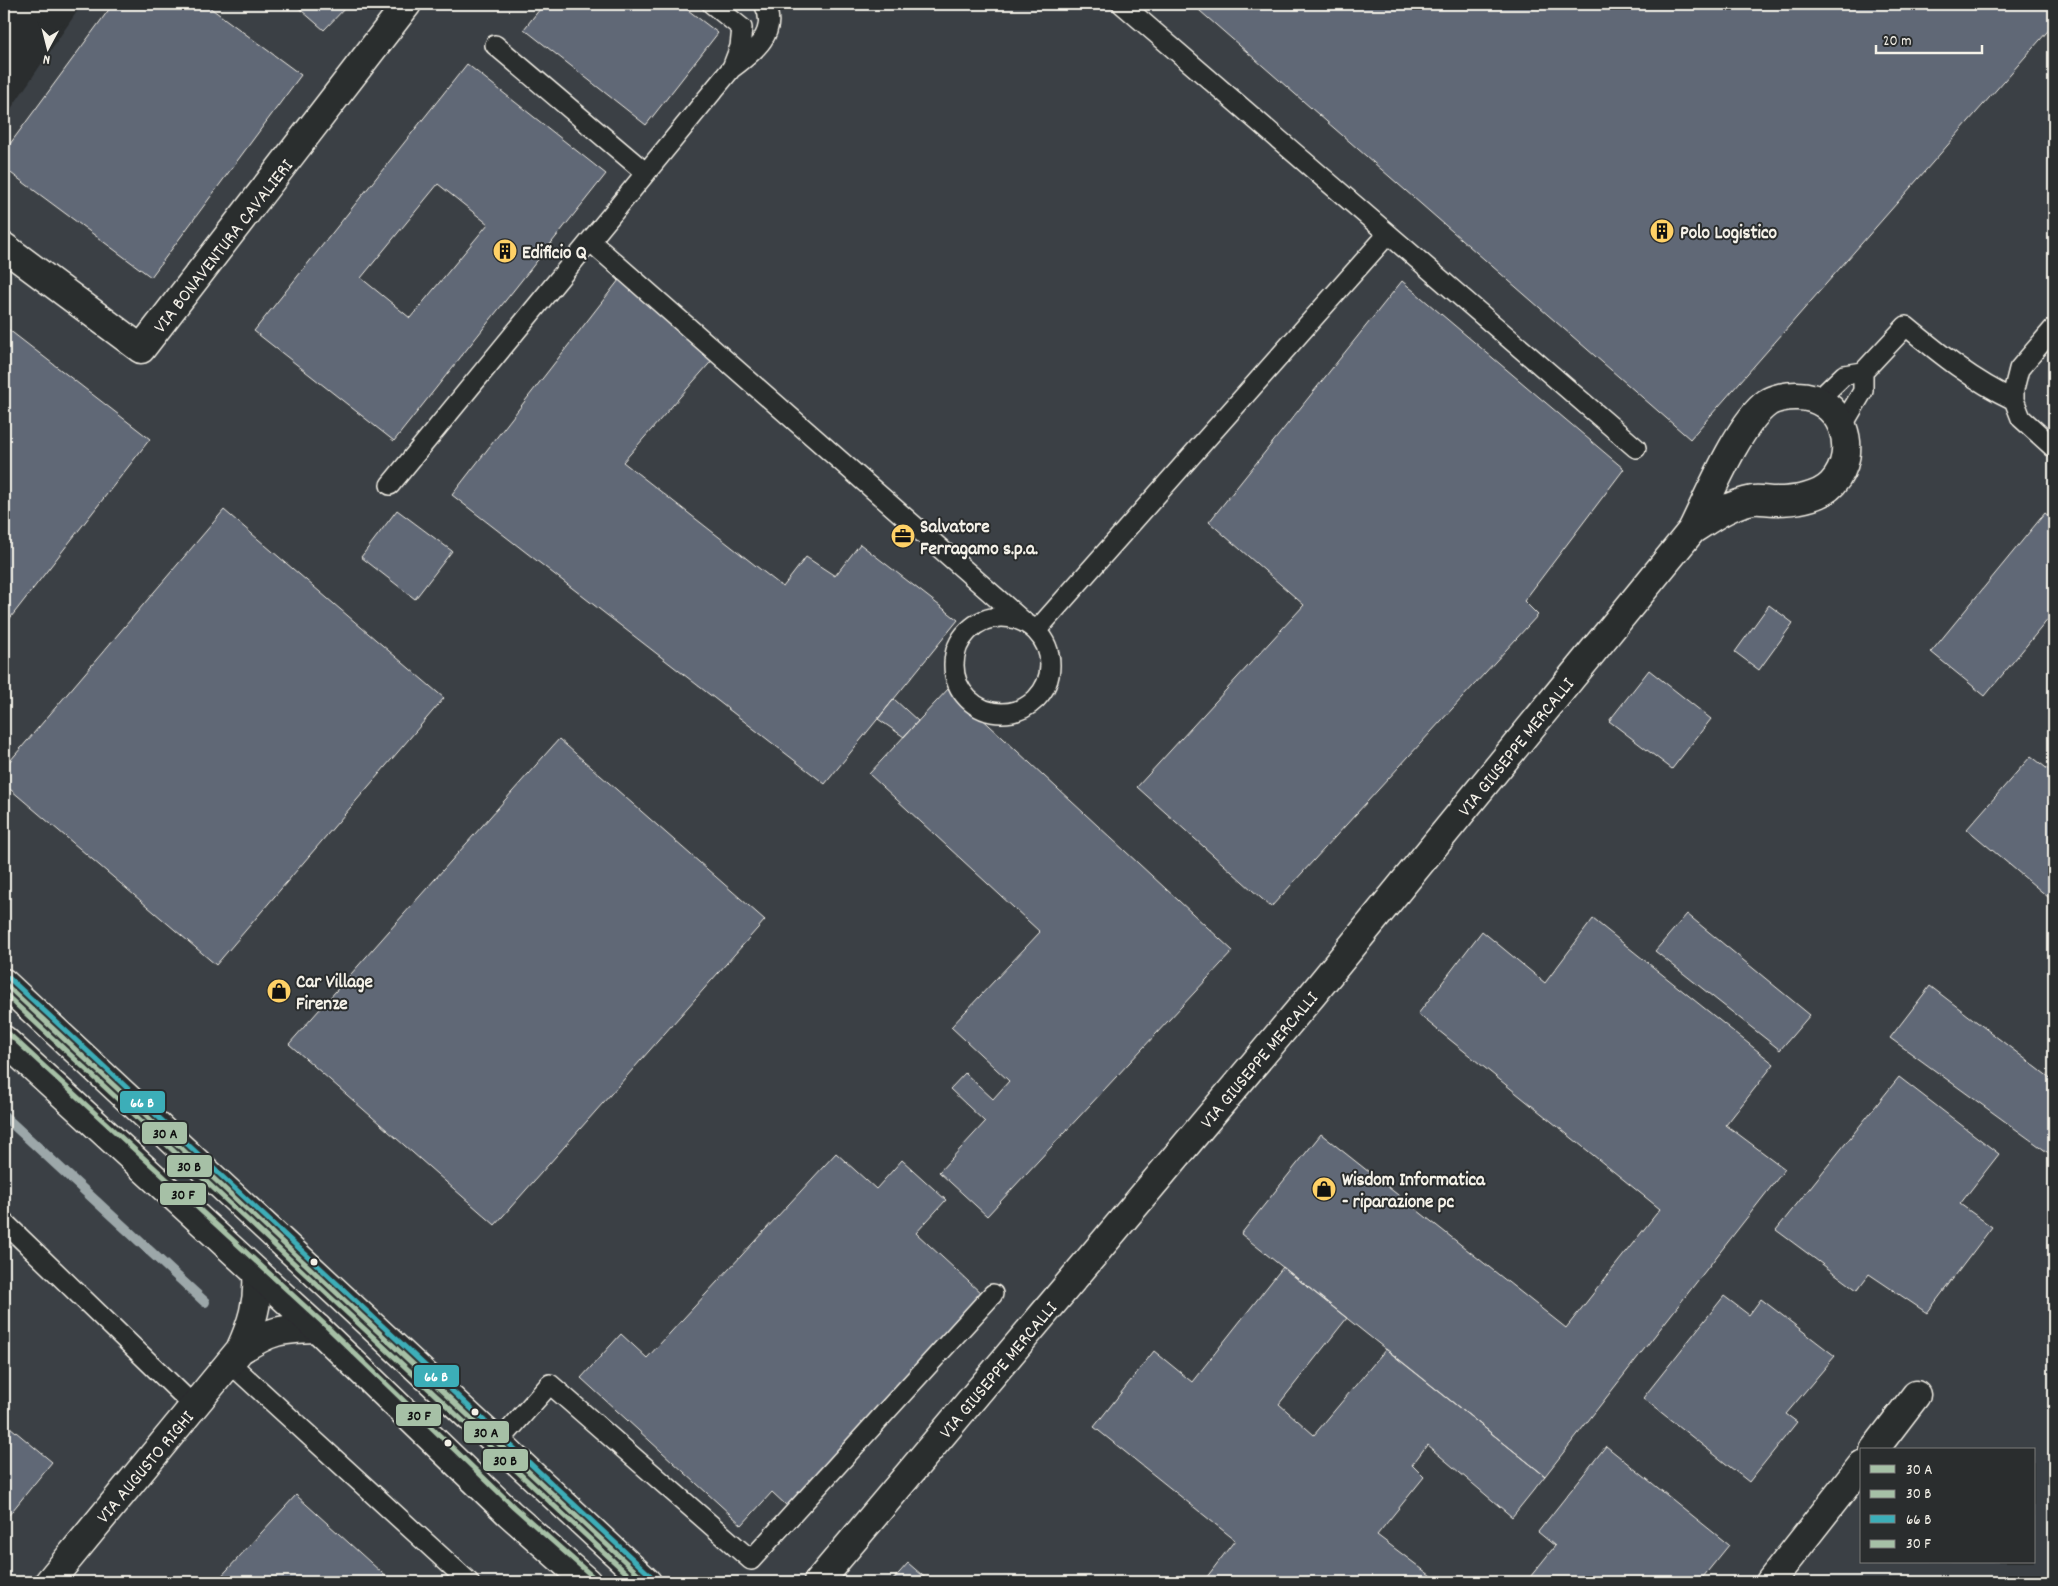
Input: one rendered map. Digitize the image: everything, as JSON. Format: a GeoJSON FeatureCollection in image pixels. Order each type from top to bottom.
{"type":"FeatureCollection","features":[{"type":"Feature","properties":{"kind":"street","name":"VIA BONAVENTURA CAVALIERI"},"geometry":{"type":"LineString","coordinates":[[4,247],[141,349],[407,4]]}},
{"type":"Feature","properties":{"kind":"street"},"geometry":{"type":"LineString","coordinates":[[1788,396],[1805,396],[1818,400],[1830,408],[1843,425],[1846,442],[1844,459],[1832,485],[1817,494],[1801,499],[1754,500],[1733,506],[1692,530],[1737,441],[1756,413],[1768,402],[1788,396]]}},
{"type":"Feature","properties":{"kind":"street","name":"VIA GIUSEPPE MERCALLI"},"geometry":{"type":"LineString","coordinates":[[818,1582],[1313,994],[1692,530]]}},
{"type":"Feature","properties":{"kind":"street"},"geometry":{"type":"LineString","coordinates":[[4,983],[646,1582]]}},
{"type":"Feature","properties":{"kind":"street"},"geometry":{"type":"LineString","coordinates":[[4,1040],[317,1328],[509,1513],[587,1582]]}},
{"type":"Feature","properties":{"kind":"street","name":"VIA AUGUSTO RIGHI"},"geometry":{"type":"LineString","coordinates":[[49,1582],[235,1357],[252,1324],[256,1307],[257,1273]]}},
{"type":"Feature","properties":{"kind":"street","name":"VIA AUGUSTO RIGHI"},"geometry":{"type":"LineString","coordinates":[[235,1357],[275,1331],[289,1328],[317,1328]]}},
{"type":"Feature","properties":{"kind":"street"},"geometry":{"type":"LineString","coordinates":[[1876,1448],[1916,1395]]}},
{"type":"Feature","properties":{"kind":"street"},"geometry":{"type":"LineString","coordinates":[[1770,1582],[1860,1468]]}},
{"type":"Feature","properties":{"kind":"lane"},"geometry":{"type":"LineString","coordinates":[[712,4],[742,28],[740,47],[731,69]]}},
{"type":"Feature","properties":{"kind":"lane"},"geometry":{"type":"LineString","coordinates":[[390,485],[731,69],[758,47],[766,36],[770,22],[764,4]]}},
{"type":"Feature","properties":{"kind":"lane"},"geometry":{"type":"LineString","coordinates":[[1122,4],[1636,448]]}},
{"type":"Feature","properties":{"kind":"lane"},"geometry":{"type":"LineString","coordinates":[[496,45],[646,173]]}},
{"type":"Feature","properties":{"kind":"lane"},"geometry":{"type":"LineString","coordinates":[[1030,626],[1388,234]]}},
{"type":"Feature","properties":{"kind":"lane"},"geometry":{"type":"LineString","coordinates":[[590,241],[1030,626],[1046,644],[1050,660],[1049,677],[1043,692],[1032,704],[1017,712],[1000,714],[984,711],[970,702],[959,690],[954,674],[953,658],[958,643],[967,631],[979,622],[994,617],[1009,617],[1030,626]]}},
{"type":"Feature","properties":{"kind":"lane"},"geometry":{"type":"LineString","coordinates":[[1818,400],[1844,374],[1863,372],[1906,326],[1948,360],[1989,388],[2014,400]]}},
{"type":"Feature","properties":{"kind":"lane"},"geometry":{"type":"LineString","coordinates":[[2054,328],[2019,369],[2014,389],[2014,400],[2021,418],[2054,448]]}},
{"type":"Feature","properties":{"kind":"lane"},"geometry":{"type":"LineString","coordinates":[[1843,425],[1863,391],[1863,372]]}},
{"type":"Feature","properties":{"kind":"lane"},"geometry":{"type":"LineString","coordinates":[[4,1222],[194,1406]]}},
{"type":"Feature","properties":{"kind":"lane"},"geometry":{"type":"LineString","coordinates":[[498,1443],[550,1384],[750,1560],[993,1294]]}},
{"type":"Feature","properties":{"kind":"lane"},"geometry":{"type":"LineString","coordinates":[[235,1357],[469,1582]]}},
{"type":"Feature","properties":{"kind":"shaded area"},"geometry":{"type":"Polygon","coordinates":[[[82,4],[2054,4],[2054,1582],[4,1582],[4,119],[82,4]]]}},
{"type":"Feature","properties":{"kind":"building"},"geometry":{"type":"Polygon","coordinates":[[[113,4],[205,4],[301,75],[151,277],[4,168],[4,152],[113,4]]]}},
{"type":"Feature","properties":{"kind":"building"},"geometry":{"type":"Polygon","coordinates":[[[294,4],[349,4],[324,30],[294,4]]]}},
{"type":"Feature","properties":{"kind":"building"},"geometry":{"type":"Polygon","coordinates":[[[544,4],[680,4],[718,33],[646,125],[524,29],[544,4]]]}},
{"type":"Feature","properties":{"kind":"building","name":"Polo Logistico"},"geometry":{"type":"Polygon","coordinates":[[[1192,4],[2054,4],[2054,24],[1690,439],[1192,4]]]}},
{"type":"Feature","properties":{"kind":"building","name":"Edificio Q"},"geometry":{"type":"Polygon","coordinates":[[[467,64],[606,174],[394,441],[254,331],[467,64]],[[438,184],[361,278],[410,318],[488,224],[438,184]]]}},
{"type":"Feature","properties":{"kind":"building"},"geometry":{"type":"Polygon","coordinates":[[[619,280],[715,357],[623,462],[783,587],[806,557],[835,576],[860,544],[958,620],[825,784],[452,495],[619,280]]]}},
{"type":"Feature","properties":{"kind":"building"},"geometry":{"type":"Polygon","coordinates":[[[1402,281],[1624,469],[1524,601],[1538,615],[1271,907],[1137,787],[1304,605],[1209,522],[1402,281]]]}},
{"type":"Feature","properties":{"kind":"building"},"geometry":{"type":"Polygon","coordinates":[[[4,326],[150,439],[4,626],[4,326]]]}},
{"type":"Feature","properties":{"kind":"building"},"geometry":{"type":"Polygon","coordinates":[[[224,510],[444,698],[216,965],[4,784],[4,768],[224,510]]]}},
{"type":"Feature","properties":{"kind":"building"},"geometry":{"type":"Polygon","coordinates":[[[397,510],[452,551],[415,599],[361,557],[397,510]]]}},
{"type":"Feature","properties":{"kind":"building"},"geometry":{"type":"Polygon","coordinates":[[[2045,513],[2054,520],[2054,612],[1985,696],[1931,652],[2045,513]]]}},
{"type":"Feature","properties":{"kind":"building"},"geometry":{"type":"Polygon","coordinates":[[[1769,605],[1793,623],[1759,670],[1735,652],[1769,605]]]}},
{"type":"Feature","properties":{"kind":"building"},"geometry":{"type":"Polygon","coordinates":[[[1649,670],[1711,719],[1672,769],[1609,721],[1649,670]]]}},
{"type":"Feature","properties":{"kind":"building"},"geometry":{"type":"Polygon","coordinates":[[[949,688],[1233,951],[987,1216],[939,1172],[985,1122],[950,1089],[965,1073],[993,1099],[1009,1081],[951,1027],[1040,932],[869,774],[949,688]]]}},
{"type":"Feature","properties":{"kind":"building"},"geometry":{"type":"Polygon","coordinates":[[[894,699],[918,721],[904,737],[878,719],[894,699]]]}},
{"type":"Feature","properties":{"kind":"building"},"geometry":{"type":"Polygon","coordinates":[[[559,739],[765,920],[495,1225],[289,1044],[559,739]]]}},
{"type":"Feature","properties":{"kind":"building"},"geometry":{"type":"Polygon","coordinates":[[[2031,756],[2054,774],[2054,902],[1967,829],[2031,756]]]}},
{"type":"Feature","properties":{"kind":"building"},"geometry":{"type":"Polygon","coordinates":[[[1687,914],[1810,1015],[1780,1050],[1655,951],[1687,914]]]}},
{"type":"Feature","properties":{"kind":"building"},"geometry":{"type":"Polygon","coordinates":[[[1593,919],[1774,1064],[1726,1125],[1785,1169],[1545,1476],[1241,1234],[1321,1134],[1566,1328],[1660,1209],[1418,1014],[1482,931],[1545,983],[1593,919]]]}},
{"type":"Feature","properties":{"kind":"building"},"geometry":{"type":"Polygon","coordinates":[[[1930,986],[2054,1081],[2054,1157],[1890,1038],[1930,986]]]}},
{"type":"Feature","properties":{"kind":"building"},"geometry":{"type":"Polygon","coordinates":[[[1899,1077],[1999,1154],[1960,1204],[1992,1227],[1927,1313],[1869,1274],[1857,1290],[1776,1230],[1899,1077]]]}},
{"type":"Feature","properties":{"kind":"building"},"geometry":{"type":"Polygon","coordinates":[[[836,1153],[876,1189],[902,1160],[946,1200],[916,1233],[982,1294],[787,1506],[772,1492],[742,1525],[581,1378],[621,1334],[647,1358],[836,1153]]]}},
{"type":"Feature","properties":{"kind":"building"},"geometry":{"type":"Polygon","coordinates":[[[1283,1267],[1347,1318],[1279,1404],[1314,1435],[1386,1349],[1545,1476],[1512,1517],[1427,1445],[1412,1465],[1424,1477],[1377,1535],[1439,1582],[1203,1582],[1235,1540],[1094,1427],[1154,1351],[1192,1382],[1283,1267]]]}},
{"type":"Feature","properties":{"kind":"building"},"geometry":{"type":"Polygon","coordinates":[[[1724,1296],[1749,1315],[1761,1299],[1835,1356],[1786,1414],[1797,1422],[1749,1482],[1643,1398],[1724,1296]]]}},
{"type":"Feature","properties":{"kind":"building"},"geometry":{"type":"Polygon","coordinates":[[[4,1422],[52,1462],[4,1521],[4,1422]]]}},
{"type":"Feature","properties":{"kind":"building"},"geometry":{"type":"Polygon","coordinates":[[[1606,1446],[1729,1545],[1699,1582],[1526,1582],[1555,1546],[1538,1532],[1606,1446]]]}},
{"type":"Feature","properties":{"kind":"building"},"geometry":{"type":"Polygon","coordinates":[[[296,1495],[392,1582],[216,1582],[296,1495]]]}},
{"type":"Feature","properties":{"kind":"building"},"geometry":{"type":"Polygon","coordinates":[[[908,1563],[929,1581],[891,1582],[908,1563]]]}},
{"type":"Feature","properties":{"kind":"waterway"},"geometry":{"type":"LineString","coordinates":[[4,1116],[205,1302]]}},
{"type":"Feature","properties":{"kind":"transit line"},"geometry":{"type":"LineString","coordinates":[[9,978],[652,1577]]}},
{"type":"Feature","properties":{"kind":"transit line"},"geometry":{"type":"LineString","coordinates":[[4,983],[647,1582]]}},
{"type":"Feature","properties":{"kind":"transit line"},"geometry":{"type":"LineString","coordinates":[[4,993],[636,1582]]}},
{"type":"Feature","properties":{"kind":"transit line"},"geometry":{"type":"LineString","coordinates":[[9,1034],[322,1322],[514,1507],[592,1576]]}},
{"type":"Feature","properties":{"kind":"place","name":"Polo Logistico"},"geometry":{"type":"Point","coordinates":[1662,231]}},
{"type":"Feature","properties":{"kind":"place","name":"Edificio Q"},"geometry":{"type":"Point","coordinates":[505,251]}},
{"type":"Feature","properties":{"kind":"place","name":"Salvatore Ferragamo s.p.a."},"geometry":{"type":"Point","coordinates":[903,536]}},
{"type":"Feature","properties":{"kind":"place","name":"Car Village Firenze"},"geometry":{"type":"Point","coordinates":[279,991]}},
{"type":"Feature","properties":{"kind":"place","name":"Wisdom Informatica - riparazione pc"},"geometry":{"type":"Point","coordinates":[1324,1189]}}]}
